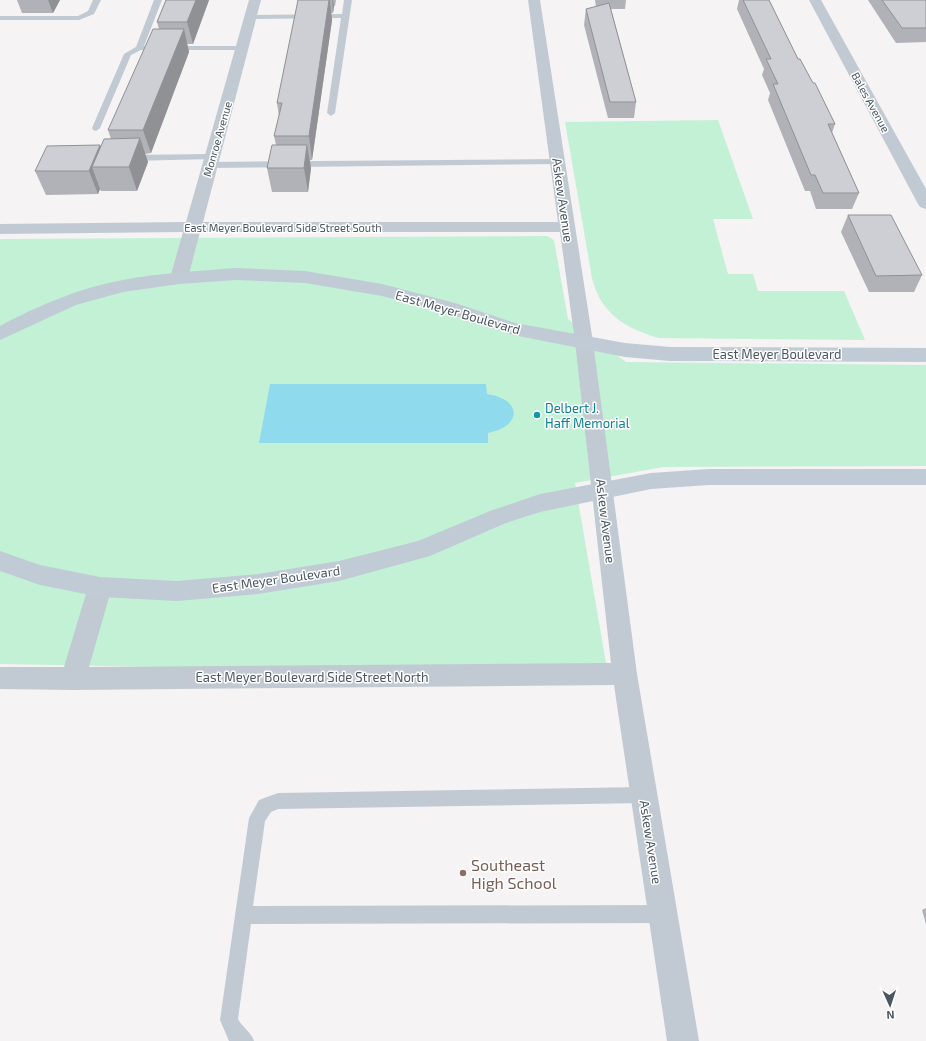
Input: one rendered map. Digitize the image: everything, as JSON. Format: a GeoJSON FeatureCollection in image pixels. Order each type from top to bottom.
{"type":"FeatureCollection","features":[{"type":"Feature","properties":{"kind":"main road","name":"East Meyer Boulevard"},"geometry":{"type":"LineString","coordinates":[[0,334],[24,321],[70,301],[122,286],[178,278],[236,274],[305,277],[382,290],[449,307],[513,329],[625,350],[670,354],[926,355]]}},
{"type":"Feature","properties":{"kind":"main road","name":"East Meyer Boulevard"},"geometry":{"type":"LineString","coordinates":[[0,561],[40,575],[100,587],[177,591],[258,584],[339,571],[422,549],[498,517],[540,503],[651,481],[698,477],[926,478]]}},
{"type":"Feature","properties":{"kind":"street","name":"Monroe Avenue"},"geometry":{"type":"LineString","coordinates":[[178,278],[255,0]]}},
{"type":"Feature","properties":{"kind":"street","name":"Askew Avenue"},"geometry":{"type":"LineString","coordinates":[[534,0],[584,342],[625,674],[683,1041]]}},
{"type":"Feature","properties":{"kind":"street","name":"Bales Avenue"},"geometry":{"type":"LineString","coordinates":[[815,0],[926,204]]}},
{"type":"Feature","properties":{"kind":"street","name":"East Meyer Boulevard Side Street South"},"geometry":{"type":"LineString","coordinates":[[0,229],[192,227],[567,227]]}},
{"type":"Feature","properties":{"kind":"street"},"geometry":{"type":"LineString","coordinates":[[73,679],[100,587]]}},
{"type":"Feature","properties":{"kind":"street","name":"East Meyer Boulevard Side Street North"},"geometry":{"type":"LineString","coordinates":[[0,678],[73,679],[625,674]]}},
{"type":"Feature","properties":{"kind":"lane"},"geometry":{"type":"LineString","coordinates":[[0,18],[80,18],[91,12],[97,0]]}},
{"type":"Feature","properties":{"kind":"lane"},"geometry":{"type":"LineString","coordinates":[[139,48],[158,0]]}},
{"type":"Feature","properties":{"kind":"lane"},"geometry":{"type":"LineString","coordinates":[[331,113],[348,0]]}},
{"type":"Feature","properties":{"kind":"lane"},"geometry":{"type":"LineString","coordinates":[[250,17],[345,16]]}},
{"type":"Feature","properties":{"kind":"lane"},"geometry":{"type":"LineString","coordinates":[[96,128],[128,54],[139,48],[242,48]]}},
{"type":"Feature","properties":{"kind":"lane"},"geometry":{"type":"LineString","coordinates":[[121,159],[210,161],[558,162]]}},
{"type":"Feature","properties":{"kind":"lane"},"geometry":{"type":"LineString","coordinates":[[245,1041],[236,1034],[229,1020],[258,818],[265,806],[278,801],[644,795]]}},
{"type":"Feature","properties":{"kind":"lane"},"geometry":{"type":"LineString","coordinates":[[244,915],[663,914]]}},
{"type":"Feature","properties":{"kind":"green space"},"geometry":{"type":"Polygon","coordinates":[[[718,120],[753,219],[713,219],[728,274],[753,274],[758,291],[844,291],[865,340],[659,338],[636,330],[625,324],[616,318],[601,301],[592,278],[565,122],[718,120]]]}},
{"type":"Feature","properties":{"kind":"green space"},"geometry":{"type":"Polygon","coordinates":[[[547,236],[554,240],[568,319],[626,362],[926,365],[926,466],[663,467],[575,483],[606,663],[585,675],[0,664],[0,239],[547,236]]]}},
{"type":"Feature","properties":{"kind":"water"},"geometry":{"type":"Polygon","coordinates":[[[270,384],[486,384],[487,394],[507,401],[512,407],[514,413],[508,425],[499,430],[488,433],[488,443],[259,443],[270,384]]]}},
{"type":"Feature","properties":{"kind":"building"},"geometry":{"type":"Polygon","coordinates":[[[166,0],[196,0],[187,22],[157,22],[166,0]]]}},
{"type":"Feature","properties":{"kind":"building"},"geometry":{"type":"Polygon","coordinates":[[[298,0],[329,0],[309,136],[274,136],[282,103],[277,103],[298,0]]]}},
{"type":"Feature","properties":{"kind":"building"},"geometry":{"type":"Polygon","coordinates":[[[743,0],[769,0],[798,59],[800,59],[813,83],[815,83],[835,124],[828,124],[859,193],[823,193],[815,175],[811,175],[773,84],[778,84],[766,59],[771,59],[743,0]]]}},
{"type":"Feature","properties":{"kind":"building"},"geometry":{"type":"Polygon","coordinates":[[[882,0],[926,0],[926,28],[902,28],[882,0]]]}},
{"type":"Feature","properties":{"kind":"building"},"geometry":{"type":"Polygon","coordinates":[[[609,3],[636,102],[610,102],[586,9],[609,3]]]}},
{"type":"Feature","properties":{"kind":"building"},"geometry":{"type":"Polygon","coordinates":[[[153,29],[184,29],[143,130],[108,130],[153,29]]]}},
{"type":"Feature","properties":{"kind":"building"},"geometry":{"type":"Polygon","coordinates":[[[140,138],[129,167],[92,167],[104,139],[140,138]]]}},
{"type":"Feature","properties":{"kind":"building"},"geometry":{"type":"Polygon","coordinates":[[[100,145],[89,171],[35,171],[47,146],[100,145]]]}},
{"type":"Feature","properties":{"kind":"building"},"geometry":{"type":"Polygon","coordinates":[[[272,145],[307,145],[304,168],[267,168],[272,145]]]}},
{"type":"Feature","properties":{"kind":"building"},"geometry":{"type":"Polygon","coordinates":[[[848,215],[891,215],[922,275],[876,276],[848,215]]]}},
{"type":"Feature","properties":{"kind":"place","name":"Delbert J. Haff Memorial"},"geometry":{"type":"Point","coordinates":[537,415]}},
{"type":"Feature","properties":{"kind":"place","name":"Southeast High School"},"geometry":{"type":"Point","coordinates":[463,873]}}]}
